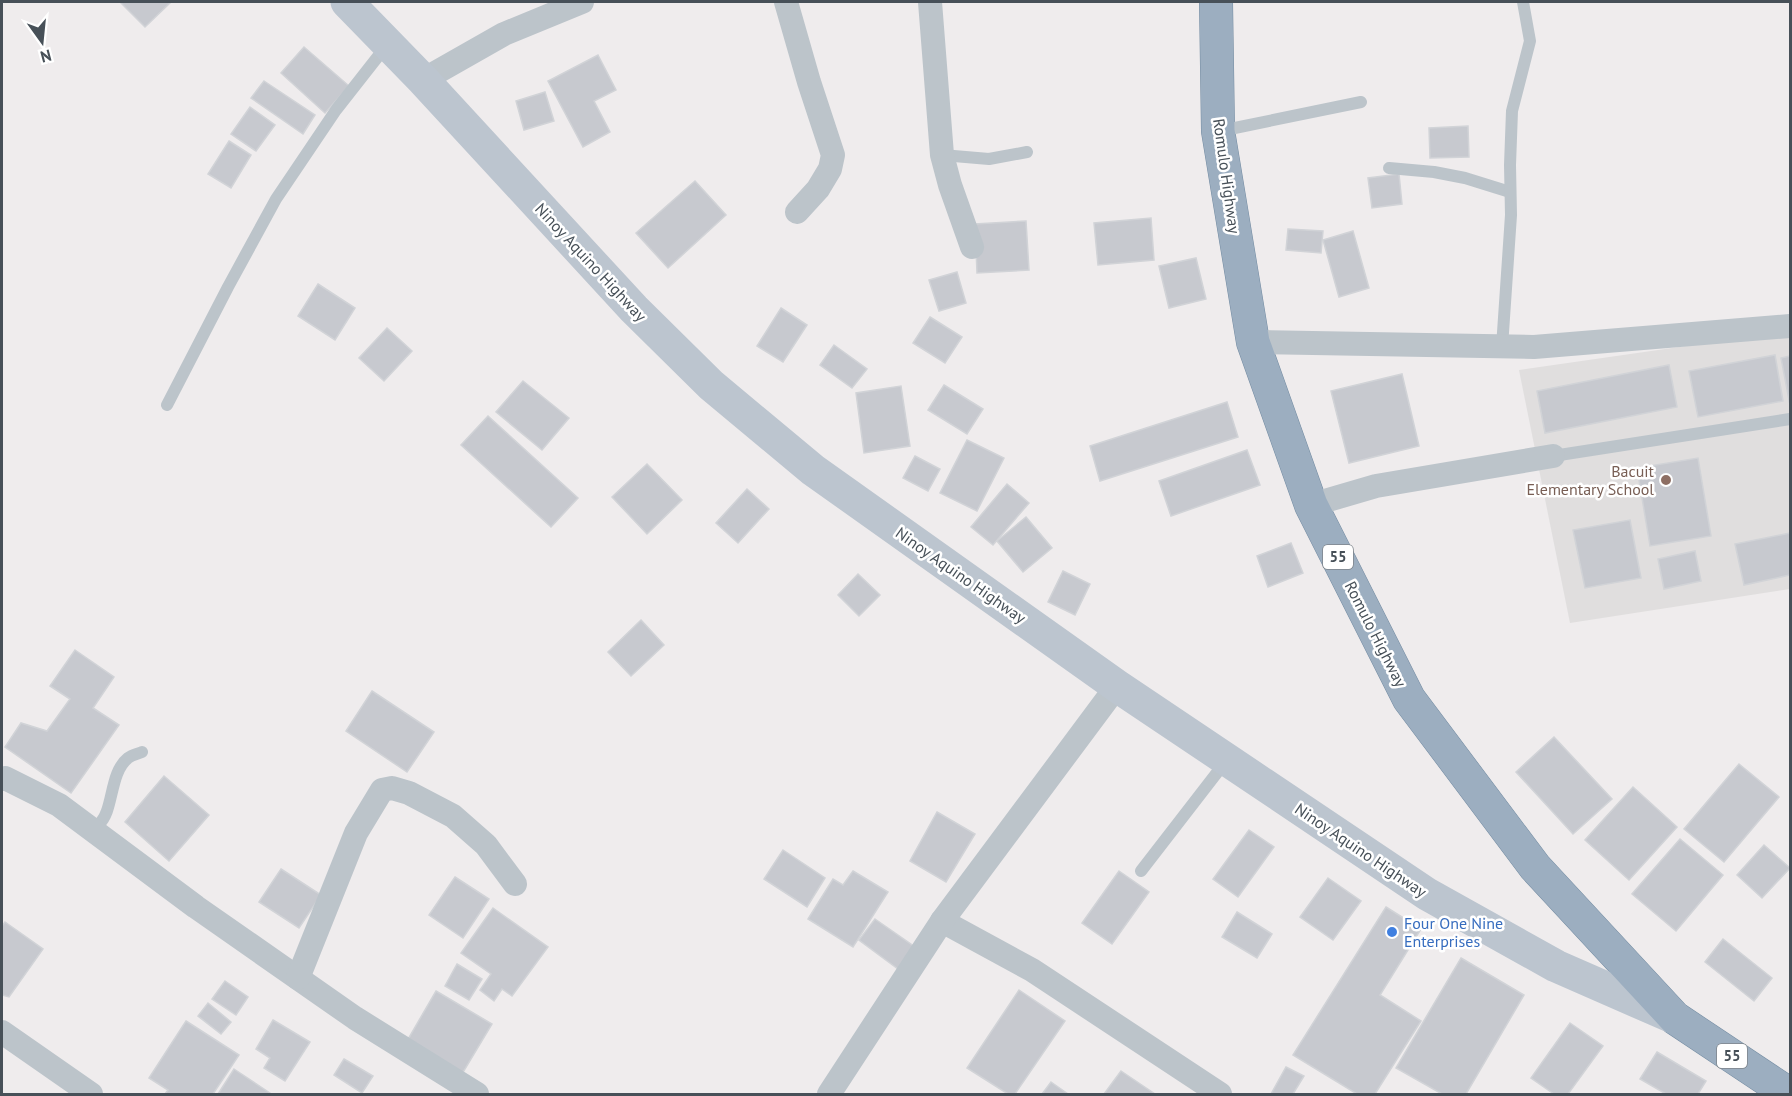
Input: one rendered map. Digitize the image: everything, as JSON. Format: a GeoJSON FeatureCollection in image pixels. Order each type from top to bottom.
{"type":"FeatureCollection","features":[{"type":"Feature","properties":{"kind":"highway","name":"Romulo Highway"},"geometry":{"type":"LineString","coordinates":[[1216,2],[1218,132],[1253,342],[1311,505],[1409,699],[1536,867],[1675,1018],[1789,1095]]}},
{"type":"Feature","properties":{"kind":"main road","name":"Ninoy Aquino Highway"},"geometry":{"type":"LineString","coordinates":[[347,2],[423,80],[634,309],[711,385],[813,470],[1117,686],[1427,894],[1556,966],[1675,1018]]}},
{"type":"Feature","properties":{"kind":"street"},"geometry":{"type":"LineString","coordinates":[[423,80],[504,34],[582,2]]}},
{"type":"Feature","properties":{"kind":"street"},"geometry":{"type":"LineString","coordinates":[[786,2],[808,82],[833,155],[830,169],[818,189],[797,212]]}},
{"type":"Feature","properties":{"kind":"street"},"geometry":{"type":"LineString","coordinates":[[930,2],[942,155],[972,247]]}},
{"type":"Feature","properties":{"kind":"street"},"geometry":{"type":"LineString","coordinates":[[1253,342],[1534,347],[1791,326]]}},
{"type":"Feature","properties":{"kind":"street"},"geometry":{"type":"LineString","coordinates":[[1311,505],[1376,486],[1552,456]]}},
{"type":"Feature","properties":{"kind":"street"},"geometry":{"type":"LineString","coordinates":[[829,1095],[942,921],[1117,686]]}},
{"type":"Feature","properties":{"kind":"street"},"geometry":{"type":"LineString","coordinates":[[2,779],[5,778],[59,805],[196,907],[355,1018],[477,1095]]}},
{"type":"Feature","properties":{"kind":"street"},"geometry":{"type":"LineString","coordinates":[[298,978],[356,833],[382,790],[392,788],[409,793],[453,816],[486,844],[515,884]]}},
{"type":"Feature","properties":{"kind":"street"},"geometry":{"type":"LineString","coordinates":[[942,921],[1032,970],[1220,1095]]}},
{"type":"Feature","properties":{"kind":"street"},"geometry":{"type":"LineString","coordinates":[[2,1032],[91,1095]]}},
{"type":"Feature","properties":{"kind":"lane"},"geometry":{"type":"LineString","coordinates":[[1502,347],[1511,215],[1512,111],[1530,41],[1523,2]]}},
{"type":"Feature","properties":{"kind":"lane"},"geometry":{"type":"LineString","coordinates":[[167,405],[276,199],[336,110],[388,44]]}},
{"type":"Feature","properties":{"kind":"lane"},"geometry":{"type":"LineString","coordinates":[[1218,132],[1361,102]]}},
{"type":"Feature","properties":{"kind":"lane"},"geometry":{"type":"LineString","coordinates":[[942,155],[989,159],[1027,152]]}},
{"type":"Feature","properties":{"kind":"lane"},"geometry":{"type":"LineString","coordinates":[[1389,168],[1434,172],[1465,178],[1510,192]]}},
{"type":"Feature","properties":{"kind":"lane"},"geometry":{"type":"LineString","coordinates":[[1552,456],[1791,419]]}},
{"type":"Feature","properties":{"kind":"lane"},"geometry":{"type":"LineString","coordinates":[[90,828],[100,822],[106,812],[122,764],[129,757],[142,752]]}},
{"type":"Feature","properties":{"kind":"lane"},"geometry":{"type":"LineString","coordinates":[[1141,871],[1227,760]]}},
{"type":"Feature","properties":{"kind":"shaded area","name":"Bacuit Elementary School"},"geometry":{"type":"Polygon","coordinates":[[[1790,331],[1790,589],[1570,623],[1519,370],[1790,331]]]}},
{"type":"Feature","properties":{"kind":"building"},"geometry":{"type":"Polygon","coordinates":[[[171,2],[145,27],[121,3],[171,2]]]}},
{"type":"Feature","properties":{"kind":"building"},"geometry":{"type":"Polygon","coordinates":[[[304,47],[349,86],[325,113],[281,73],[304,47]]]}},
{"type":"Feature","properties":{"kind":"building"},"geometry":{"type":"Polygon","coordinates":[[[598,55],[616,90],[594,101],[610,132],[583,147],[548,81],[598,55]]]}},
{"type":"Feature","properties":{"kind":"building"},"geometry":{"type":"Polygon","coordinates":[[[264,81],[315,115],[303,134],[251,98],[264,81]]]}},
{"type":"Feature","properties":{"kind":"building"},"geometry":{"type":"Polygon","coordinates":[[[545,92],[554,121],[524,130],[516,101],[545,92]]]}},
{"type":"Feature","properties":{"kind":"building"},"geometry":{"type":"Polygon","coordinates":[[[250,107],[275,125],[256,151],[231,134],[250,107]]]}},
{"type":"Feature","properties":{"kind":"building"},"geometry":{"type":"Polygon","coordinates":[[[1468,126],[1469,157],[1430,158],[1429,128],[1468,126]]]}},
{"type":"Feature","properties":{"kind":"building"},"geometry":{"type":"Polygon","coordinates":[[[229,141],[251,155],[231,188],[208,174],[229,141]]]}},
{"type":"Feature","properties":{"kind":"building"},"geometry":{"type":"Polygon","coordinates":[[[1399,174],[1402,204],[1372,208],[1368,178],[1399,174]]]}},
{"type":"Feature","properties":{"kind":"building"},"geometry":{"type":"Polygon","coordinates":[[[695,181],[726,215],[668,268],[636,233],[695,181]]]}},
{"type":"Feature","properties":{"kind":"building"},"geometry":{"type":"Polygon","coordinates":[[[1151,218],[1154,260],[1098,265],[1094,223],[1151,218]]]}},
{"type":"Feature","properties":{"kind":"building"},"geometry":{"type":"Polygon","coordinates":[[[1026,221],[1029,270],[977,273],[975,224],[1026,221]]]}},
{"type":"Feature","properties":{"kind":"building"},"geometry":{"type":"Polygon","coordinates":[[[1288,229],[1323,231],[1321,253],[1286,250],[1288,229]]]}},
{"type":"Feature","properties":{"kind":"building"},"geometry":{"type":"Polygon","coordinates":[[[1353,231],[1369,288],[1339,297],[1323,240],[1353,231]]]}},
{"type":"Feature","properties":{"kind":"building"},"geometry":{"type":"Polygon","coordinates":[[[1196,258],[1206,299],[1169,308],[1159,266],[1196,258]]]}},
{"type":"Feature","properties":{"kind":"building"},"geometry":{"type":"Polygon","coordinates":[[[957,272],[966,303],[939,311],[929,280],[957,272]]]}},
{"type":"Feature","properties":{"kind":"building"},"geometry":{"type":"Polygon","coordinates":[[[318,284],[355,308],[335,340],[298,316],[318,284]]]}},
{"type":"Feature","properties":{"kind":"building"},"geometry":{"type":"Polygon","coordinates":[[[781,308],[807,325],[783,362],[757,346],[781,308]]]}},
{"type":"Feature","properties":{"kind":"building"},"geometry":{"type":"Polygon","coordinates":[[[930,317],[962,337],[945,363],[913,343],[930,317]]]}},
{"type":"Feature","properties":{"kind":"building"},"geometry":{"type":"Polygon","coordinates":[[[387,328],[412,351],[384,381],[359,358],[387,328]]]}},
{"type":"Feature","properties":{"kind":"building"},"geometry":{"type":"Polygon","coordinates":[[[834,345],[867,369],[852,388],[820,365],[834,345]]]}},
{"type":"Feature","properties":{"kind":"building"},"geometry":{"type":"Polygon","coordinates":[[[1775,355],[1783,401],[1698,417],[1689,371],[1775,355]]]}},
{"type":"Feature","properties":{"kind":"building"},"geometry":{"type":"Polygon","coordinates":[[[1790,356],[1790,405],[1781,358],[1790,356]]]}},
{"type":"Feature","properties":{"kind":"building"},"geometry":{"type":"Polygon","coordinates":[[[1669,365],[1677,407],[1545,433],[1537,391],[1669,365]]]}},
{"type":"Feature","properties":{"kind":"building"},"geometry":{"type":"Polygon","coordinates":[[[1402,374],[1419,446],[1349,463],[1331,391],[1402,374]]]}},
{"type":"Feature","properties":{"kind":"building"},"geometry":{"type":"Polygon","coordinates":[[[523,381],[569,418],[542,450],[496,412],[523,381]]]}},
{"type":"Feature","properties":{"kind":"building"},"geometry":{"type":"Polygon","coordinates":[[[944,385],[983,409],[967,434],[928,410],[944,385]]]}},
{"type":"Feature","properties":{"kind":"building"},"geometry":{"type":"Polygon","coordinates":[[[901,386],[910,446],[864,453],[856,393],[901,386]]]}},
{"type":"Feature","properties":{"kind":"building"},"geometry":{"type":"Polygon","coordinates":[[[1227,402],[1238,437],[1100,481],[1090,446],[1227,402]]]}},
{"type":"Feature","properties":{"kind":"building"},"geometry":{"type":"Polygon","coordinates":[[[488,416],[578,498],[551,527],[461,445],[488,416]]]}},
{"type":"Feature","properties":{"kind":"building"},"geometry":{"type":"Polygon","coordinates":[[[967,440],[1004,458],[977,511],[940,493],[967,440]]]}},
{"type":"Feature","properties":{"kind":"building"},"geometry":{"type":"Polygon","coordinates":[[[1247,450],[1260,485],[1171,516],[1159,481],[1247,450]]]}},
{"type":"Feature","properties":{"kind":"building"},"geometry":{"type":"Polygon","coordinates":[[[915,456],[940,469],[928,491],[903,478],[915,456]]]}},
{"type":"Feature","properties":{"kind":"building"},"geometry":{"type":"Polygon","coordinates":[[[1698,458],[1711,536],[1650,546],[1637,468],[1698,458]]]}},
{"type":"Feature","properties":{"kind":"building"},"geometry":{"type":"Polygon","coordinates":[[[647,464],[682,500],[647,534],[612,497],[647,464]]]}},
{"type":"Feature","properties":{"kind":"building"},"geometry":{"type":"Polygon","coordinates":[[[1007,484],[1029,503],[993,545],[971,527],[1007,484]]]}},
{"type":"Feature","properties":{"kind":"building"},"geometry":{"type":"Polygon","coordinates":[[[747,489],[769,509],[738,543],[716,523],[747,489]]]}},
{"type":"Feature","properties":{"kind":"building"},"geometry":{"type":"Polygon","coordinates":[[[1026,517],[1052,548],[1023,572],[997,541],[1026,517]]]}},
{"type":"Feature","properties":{"kind":"building"},"geometry":{"type":"Polygon","coordinates":[[[1630,520],[1641,578],[1585,588],[1573,530],[1630,520]]]}},
{"type":"Feature","properties":{"kind":"building"},"geometry":{"type":"Polygon","coordinates":[[[1790,533],[1790,575],[1744,585],[1735,544],[1790,533]]]}},
{"type":"Feature","properties":{"kind":"building"},"geometry":{"type":"Polygon","coordinates":[[[1291,543],[1303,573],[1268,587],[1257,556],[1291,543]]]}},
{"type":"Feature","properties":{"kind":"building"},"geometry":{"type":"Polygon","coordinates":[[[1695,551],[1701,581],[1664,589],[1658,559],[1695,551]]]}},
{"type":"Feature","properties":{"kind":"building"},"geometry":{"type":"Polygon","coordinates":[[[1063,571],[1090,584],[1075,615],[1048,602],[1063,571]]]}},
{"type":"Feature","properties":{"kind":"building"},"geometry":{"type":"Polygon","coordinates":[[[858,574],[880,595],[859,616],[838,595],[858,574]]]}},
{"type":"Feature","properties":{"kind":"building"},"geometry":{"type":"Polygon","coordinates":[[[641,620],[664,645],[631,676],[608,652],[641,620]]]}},
{"type":"Feature","properties":{"kind":"building"},"geometry":{"type":"Polygon","coordinates":[[[75,650],[114,677],[93,708],[119,725],[71,793],[5,747],[21,723],[47,731],[70,699],[50,686],[75,650]]]}},
{"type":"Feature","properties":{"kind":"building"},"geometry":{"type":"Polygon","coordinates":[[[372,691],[434,732],[407,772],[346,731],[372,691]]]}},
{"type":"Feature","properties":{"kind":"building"},"geometry":{"type":"Polygon","coordinates":[[[1554,737],[1612,799],[1573,834],[1516,772],[1554,737]]]}},
{"type":"Feature","properties":{"kind":"building"},"geometry":{"type":"Polygon","coordinates":[[[1739,764],[1779,797],[1724,862],[1684,829],[1739,764]]]}},
{"type":"Feature","properties":{"kind":"building"},"geometry":{"type":"Polygon","coordinates":[[[164,776],[209,815],[169,861],[125,822],[164,776]]]}},
{"type":"Feature","properties":{"kind":"building"},"geometry":{"type":"Polygon","coordinates":[[[1633,787],[1677,827],[1629,880],[1585,840],[1633,787]]]}},
{"type":"Feature","properties":{"kind":"building"},"geometry":{"type":"Polygon","coordinates":[[[937,812],[975,834],[946,882],[910,861],[937,812]]]}},
{"type":"Feature","properties":{"kind":"building"},"geometry":{"type":"Polygon","coordinates":[[[1249,830],[1274,847],[1238,897],[1213,879],[1249,830]]]}},
{"type":"Feature","properties":{"kind":"building"},"geometry":{"type":"Polygon","coordinates":[[[1680,839],[1723,875],[1676,931],[1632,894],[1680,839]]]}},
{"type":"Feature","properties":{"kind":"building"},"geometry":{"type":"Polygon","coordinates":[[[1764,845],[1790,868],[1762,898],[1737,875],[1764,845]]]}},
{"type":"Feature","properties":{"kind":"building"},"geometry":{"type":"Polygon","coordinates":[[[783,850],[825,878],[807,907],[764,879],[783,850]]]}},
{"type":"Feature","properties":{"kind":"building"},"geometry":{"type":"Polygon","coordinates":[[[281,869],[321,895],[299,928],[259,902],[281,869]]]}},
{"type":"Feature","properties":{"kind":"building"},"geometry":{"type":"Polygon","coordinates":[[[853,871],[888,892],[853,947],[808,919],[833,879],[843,885],[853,871]]]}},
{"type":"Feature","properties":{"kind":"building"},"geometry":{"type":"Polygon","coordinates":[[[1119,871],[1149,892],[1112,944],[1082,923],[1119,871]]]}},
{"type":"Feature","properties":{"kind":"building"},"geometry":{"type":"Polygon","coordinates":[[[455,877],[489,899],[463,938],[429,915],[455,877]]]}},
{"type":"Feature","properties":{"kind":"building"},"geometry":{"type":"Polygon","coordinates":[[[1328,878],[1361,901],[1333,940],[1300,917],[1328,878]]]}},
{"type":"Feature","properties":{"kind":"building"},"geometry":{"type":"Polygon","coordinates":[[[1386,907],[1421,929],[1380,995],[1421,1021],[1375,1094],[1357,1094],[1293,1055],[1386,907]]]}},
{"type":"Feature","properties":{"kind":"building"},"geometry":{"type":"Polygon","coordinates":[[[493,908],[548,947],[512,996],[502,989],[494,1001],[480,990],[491,974],[461,953],[493,908]]]}},
{"type":"Feature","properties":{"kind":"building"},"geometry":{"type":"Polygon","coordinates":[[[1237,912],[1272,934],[1257,958],[1222,937],[1237,912]]]}},
{"type":"Feature","properties":{"kind":"building"},"geometry":{"type":"Polygon","coordinates":[[[875,919],[915,947],[898,969],[859,940],[875,919]]]}},
{"type":"Feature","properties":{"kind":"building"},"geometry":{"type":"Polygon","coordinates":[[[5,922],[43,949],[9,997],[2,995],[2,926],[5,922]]]}},
{"type":"Feature","properties":{"kind":"building"},"geometry":{"type":"Polygon","coordinates":[[[1723,939],[1772,978],[1754,1001],[1705,962],[1723,939]]]}},
{"type":"Feature","properties":{"kind":"building"},"geometry":{"type":"Polygon","coordinates":[[[1461,958],[1524,995],[1466,1094],[1442,1094],[1396,1068],[1461,958]]]}},
{"type":"Feature","properties":{"kind":"building"},"geometry":{"type":"Polygon","coordinates":[[[457,964],[482,979],[469,1000],[445,986],[457,964]]]}},
{"type":"Feature","properties":{"kind":"building"},"geometry":{"type":"Polygon","coordinates":[[[225,981],[248,997],[236,1015],[212,999],[225,981]]]}},
{"type":"Feature","properties":{"kind":"building"},"geometry":{"type":"Polygon","coordinates":[[[1019,990],[1065,1021],[1015,1094],[1008,1094],[967,1068],[1019,990]]]}},
{"type":"Feature","properties":{"kind":"building"},"geometry":{"type":"Polygon","coordinates":[[[436,991],[492,1024],[462,1074],[407,1041],[436,991]]]}},
{"type":"Feature","properties":{"kind":"building"},"geometry":{"type":"Polygon","coordinates":[[[208,1003],[231,1022],[221,1034],[198,1016],[208,1003]]]}},
{"type":"Feature","properties":{"kind":"building"},"geometry":{"type":"Polygon","coordinates":[[[273,1020],[310,1042],[285,1081],[264,1068],[270,1058],[256,1049],[273,1020]]]}},
{"type":"Feature","properties":{"kind":"building"},"geometry":{"type":"Polygon","coordinates":[[[186,1021],[239,1055],[213,1094],[165,1094],[168,1090],[149,1078],[186,1021]]]}},
{"type":"Feature","properties":{"kind":"building"},"geometry":{"type":"Polygon","coordinates":[[[1570,1023],[1603,1046],[1568,1094],[1554,1094],[1531,1078],[1570,1023]]]}},
{"type":"Feature","properties":{"kind":"building"},"geometry":{"type":"Polygon","coordinates":[[[1657,1052],[1706,1081],[1698,1094],[1666,1094],[1640,1079],[1657,1052]]]}},
{"type":"Feature","properties":{"kind":"building"},"geometry":{"type":"Polygon","coordinates":[[[344,1059],[373,1076],[362,1093],[334,1075],[344,1059]]]}},
{"type":"Feature","properties":{"kind":"building"},"geometry":{"type":"Polygon","coordinates":[[[1286,1067],[1304,1076],[1293,1094],[1271,1094],[1286,1067]]]}},
{"type":"Feature","properties":{"kind":"building"},"geometry":{"type":"Polygon","coordinates":[[[234,1069],[270,1093],[218,1094],[234,1069]]]}},
{"type":"Feature","properties":{"kind":"building"},"geometry":{"type":"Polygon","coordinates":[[[1121,1071],[1155,1094],[1104,1094],[1121,1071]]]}},
{"type":"Feature","properties":{"kind":"building"},"geometry":{"type":"Polygon","coordinates":[[[1051,1082],[1068,1094],[1042,1094],[1051,1082]]]}},
{"type":"Feature","properties":{"kind":"place","name":"Bacuit Elementary School"},"geometry":{"type":"Point","coordinates":[1666,480]}},
{"type":"Feature","properties":{"kind":"place","name":"Four One Nine Enterprises"},"geometry":{"type":"Point","coordinates":[1392,932]}}]}
